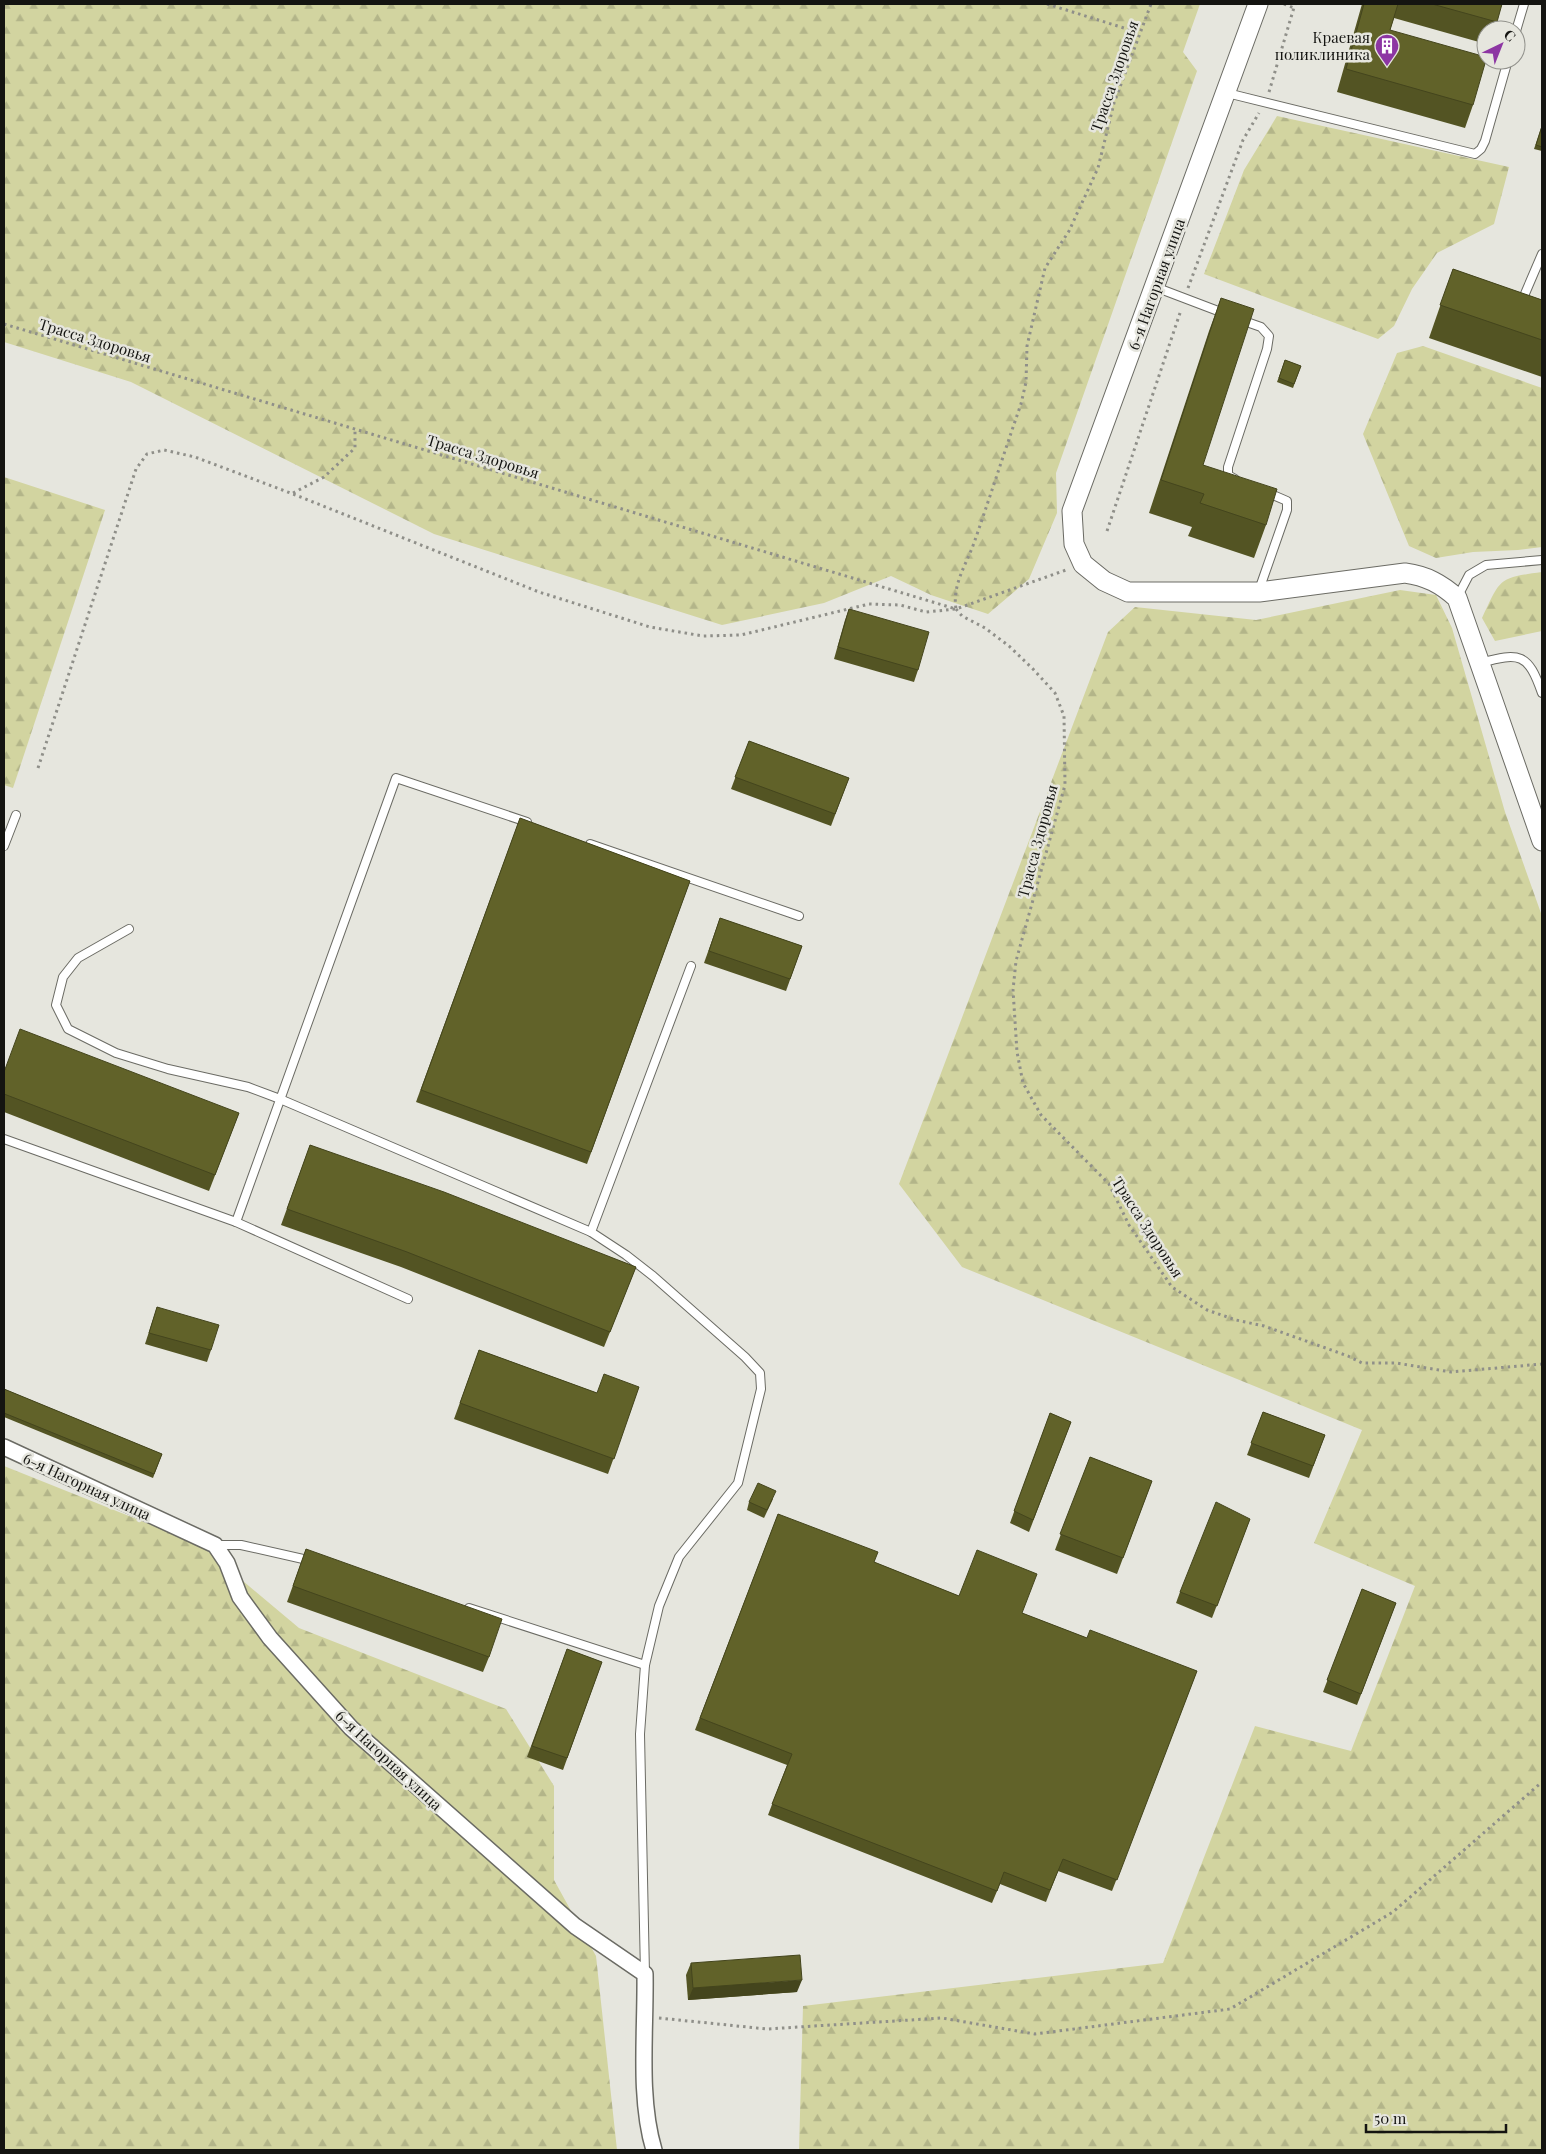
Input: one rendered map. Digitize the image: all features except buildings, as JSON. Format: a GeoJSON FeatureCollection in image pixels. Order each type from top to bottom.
{"type":"FeatureCollection","features":[{"type":"Feature","properties":{"kind":"street","name":"6-я Нагорная улица"},"geometry":{"type":"LineString","coordinates":[[1083,564],[1074,544],[1072,511],[1258,4]]}},
{"type":"Feature","properties":{"kind":"street"},"geometry":{"type":"LineString","coordinates":[[1083,564],[1104,581],[1128,592],[1259,592],[1405,572],[1423,575],[1442,585],[1457,598],[1542,840]]}},
{"type":"Feature","properties":{"kind":"street","name":"6-я Нагорная улица"},"geometry":{"type":"LineString","coordinates":[[4,1447],[215,1545],[226,1563],[240,1597],[270,1638],[351,1728],[575,1926],[645,1974]]}},
{"type":"Feature","properties":{"kind":"street"},"geometry":{"type":"LineString","coordinates":[[645,1974],[644,2072],[651,2139],[654,2150]]}},
{"type":"Feature","properties":{"kind":"lane"},"geometry":{"type":"LineString","coordinates":[[1519,20],[1524,4]]}},
{"type":"Feature","properties":{"kind":"lane"},"geometry":{"type":"LineString","coordinates":[[1227,92],[1475,154],[1481,149],[1485,141],[1505,70]]}},
{"type":"Feature","properties":{"kind":"lane"},"geometry":{"type":"LineString","coordinates":[[1524,296],[1542,254]]}},
{"type":"Feature","properties":{"kind":"lane"},"geometry":{"type":"LineString","coordinates":[[1155,287],[1261,327],[1269,336],[1268,349],[1228,467],[1228,474],[1244,483]]}},
{"type":"Feature","properties":{"kind":"lane"},"geometry":{"type":"LineString","coordinates":[[1516,292],[1533,299]]}},
{"type":"Feature","properties":{"kind":"lane"},"geometry":{"type":"LineString","coordinates":[[1259,592],[1286,510],[1286,501],[1262,490]]}},
{"type":"Feature","properties":{"kind":"lane"},"geometry":{"type":"LineString","coordinates":[[1457,598],[1469,575],[1486,565],[1542,560]]}},
{"type":"Feature","properties":{"kind":"lane"},"geometry":{"type":"LineString","coordinates":[[1480,663],[1505,656],[1527,662],[1534,671],[1542,693]]}},
{"type":"Feature","properties":{"kind":"lane"},"geometry":{"type":"LineString","coordinates":[[236,1222],[396,778],[537,826]]}},
{"type":"Feature","properties":{"kind":"lane"},"geometry":{"type":"LineString","coordinates":[[4,846],[16,815]]}},
{"type":"Feature","properties":{"kind":"lane"},"geometry":{"type":"LineString","coordinates":[[584,842],[799,916]]}},
{"type":"Feature","properties":{"kind":"lane"},"geometry":{"type":"LineString","coordinates":[[128,930],[78,958],[63,977],[56,1006],[68,1030],[116,1053],[168,1069],[248,1087],[280,1099],[591,1232],[653,1276],[745,1357],[760,1373],[761,1390],[738,1482],[679,1557],[659,1606],[645,1665],[640,1734],[645,1974]]}},
{"type":"Feature","properties":{"kind":"lane"},"geometry":{"type":"LineString","coordinates":[[591,1232],[691,966]]}},
{"type":"Feature","properties":{"kind":"lane"},"geometry":{"type":"LineString","coordinates":[[4,1139],[236,1222],[408,1299]]}},
{"type":"Feature","properties":{"kind":"lane"},"geometry":{"type":"LineString","coordinates":[[215,1545],[241,1545],[294,1555],[322,1564]]}},
{"type":"Feature","properties":{"kind":"lane"},"geometry":{"type":"LineString","coordinates":[[461,1605],[645,1665]]}},
{"type":"Feature","properties":{"kind":"path"},"geometry":{"type":"LineString","coordinates":[[1047,4],[1140,33]]}},
{"type":"Feature","properties":{"kind":"path","name":"Трасса Здоровья"},"geometry":{"type":"LineString","coordinates":[[1151,4],[1114,103],[1098,168],[1070,231],[1045,268],[1026,346],[1026,382],[1021,404],[973,546],[956,585],[954,600],[956,609],[962,616],[985,628],[1009,646],[1034,670],[1055,693],[1064,716],[1065,786],[1016,961],[1013,990],[1017,1052],[1023,1084],[1041,1115],[1109,1184],[1130,1224],[1172,1287],[1207,1310],[1236,1320],[1264,1326],[1348,1356],[1362,1363],[1396,1363],[1451,1372],[1542,1364]]}},
{"type":"Feature","properties":{"kind":"path"},"geometry":{"type":"LineString","coordinates":[[1107,531],[1184,299],[1243,140],[1266,102],[1294,6],[1284,4]]}},
{"type":"Feature","properties":{"kind":"path","name":"Трасса Здоровья"},"geometry":{"type":"LineString","coordinates":[[4,324],[956,609]]}},
{"type":"Feature","properties":{"kind":"path"},"geometry":{"type":"LineString","coordinates":[[293,494],[324,477],[355,448],[355,429]]}},
{"type":"Feature","properties":{"kind":"path"},"geometry":{"type":"LineString","coordinates":[[38,768],[136,469],[148,454],[164,450],[195,458],[293,494],[538,592],[650,627],[703,636],[741,635],[869,604],[900,606],[926,612],[956,609],[1083,564]]}},
{"type":"Feature","properties":{"kind":"path"},"geometry":{"type":"LineString","coordinates":[[646,2017],[767,2028],[942,2018],[1035,2034],[1230,2009],[1393,1912],[1542,1782]]}},
{"type":"Feature","properties":{"kind":"green space"},"geometry":{"type":"Polygon","coordinates":[[[4,4],[1200,4],[1183,52],[1197,71],[1056,473],[1057,513],[1029,579],[988,614],[931,595],[891,576],[824,603],[722,625],[434,534],[131,382],[4,342],[4,4]]]}},
{"type":"Feature","properties":{"kind":"green space"},"geometry":{"type":"Polygon","coordinates":[[[1277,116],[1509,167],[1494,224],[1437,253],[1412,289],[1394,326],[1378,339],[1204,274],[1244,170],[1277,116]]]}},
{"type":"Feature","properties":{"kind":"green space"},"geometry":{"type":"Polygon","coordinates":[[[1423,346],[1542,388],[1542,547],[1473,552],[1436,558],[1409,546],[1363,434],[1397,353],[1423,346]]]}},
{"type":"Feature","properties":{"kind":"green space"},"geometry":{"type":"Polygon","coordinates":[[[4,477],[105,510],[13,788],[4,785],[4,477]]]}},
{"type":"Feature","properties":{"kind":"green space"},"geometry":{"type":"Polygon","coordinates":[[[1542,572],[1542,631],[1495,641],[1482,618],[1498,587],[1503,582],[1517,576],[1542,572]]]}},
{"type":"Feature","properties":{"kind":"green space"},"geometry":{"type":"Polygon","coordinates":[[[1400,590],[1436,595],[1452,628],[1505,812],[1542,916],[1542,2150],[799,2150],[803,2006],[1163,1963],[1255,1726],[1351,1751],[1415,1586],[1314,1543],[1362,1430],[962,1267],[899,1184],[1108,632],[1135,607],[1256,620],[1400,590]]]}},
{"type":"Feature","properties":{"kind":"green space"},"geometry":{"type":"Polygon","coordinates":[[[4,1466],[199,1544],[299,1628],[506,1709],[554,1786],[554,1880],[596,1956],[617,2150],[4,2150],[4,1466]]]}},
{"type":"Feature","properties":{"kind":"place","name":"Краевая поликлиника"},"geometry":{"type":"Point","coordinates":[1387,67]}}]}
